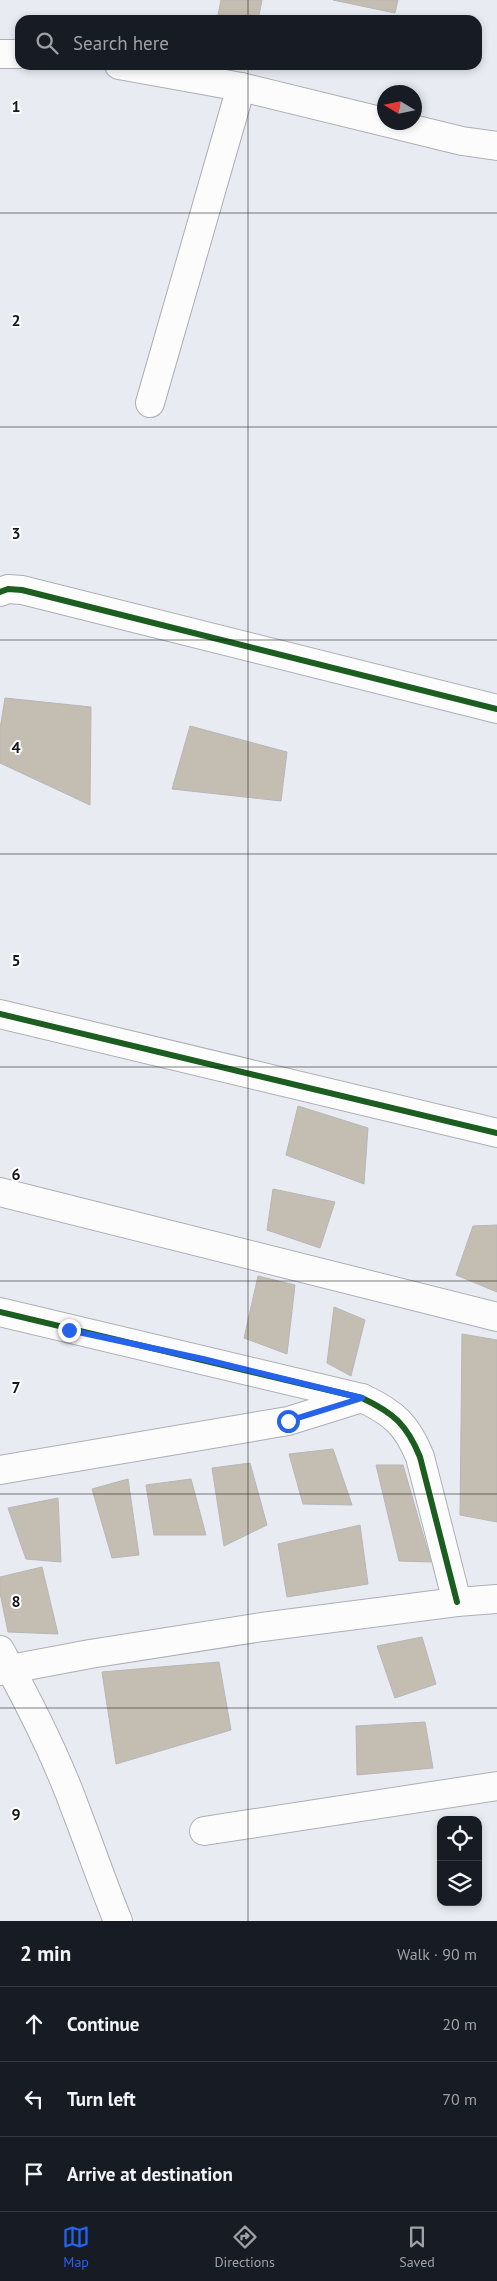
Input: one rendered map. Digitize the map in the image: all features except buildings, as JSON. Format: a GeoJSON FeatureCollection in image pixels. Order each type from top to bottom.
{"type":"FeatureCollection","features":[{"type":"Feature","properties":{"kind":"street"},"geometry":{"type":"LineString","coordinates":[[0,54],[15,54]]}},
{"type":"Feature","properties":{"kind":"street"},"geometry":{"type":"LineString","coordinates":[[147,70],[241,87],[462,141],[497,146]]}},
{"type":"Feature","properties":{"kind":"street"},"geometry":{"type":"LineString","coordinates":[[150,403],[241,87]]}},
{"type":"Feature","properties":{"kind":"street"},"geometry":{"type":"LineString","coordinates":[[0,592],[8,589],[22,590],[497,710]]}},
{"type":"Feature","properties":{"kind":"street"},"geometry":{"type":"LineString","coordinates":[[0,1014],[497,1133]]}},
{"type":"Feature","properties":{"kind":"street"},"geometry":{"type":"LineString","coordinates":[[0,1192],[497,1316]]}},
{"type":"Feature","properties":{"kind":"street"},"geometry":{"type":"LineString","coordinates":[[0,1312],[362,1398],[381,1407],[400,1421],[413,1440],[420,1457],[457,1602]]}},
{"type":"Feature","properties":{"kind":"street"},"geometry":{"type":"LineString","coordinates":[[0,1470],[288,1421],[362,1398]]}},
{"type":"Feature","properties":{"kind":"street"},"geometry":{"type":"LineString","coordinates":[[118,1921],[70,1794],[43,1733],[3,1663],[457,1602],[497,1600]]}},
{"type":"Feature","properties":{"kind":"street"},"geometry":{"type":"LineString","coordinates":[[204,1831],[497,1786]]}},
{"type":"Feature","properties":{"kind":"cycle path"},"geometry":{"type":"LineString","coordinates":[[0,592],[8,589],[22,590],[497,709]]}},
{"type":"Feature","properties":{"kind":"cycle path"},"geometry":{"type":"LineString","coordinates":[[0,1014],[497,1133]]}},
{"type":"Feature","properties":{"kind":"cycle path"},"geometry":{"type":"LineString","coordinates":[[0,1312],[362,1398],[383,1409],[404,1428],[420,1457],[457,1602]]}},
{"type":"Feature","properties":{"kind":"route"},"geometry":{"type":"LineString","coordinates":[[69,1330],[203,1359],[362,1398],[288,1421]]}}]}
